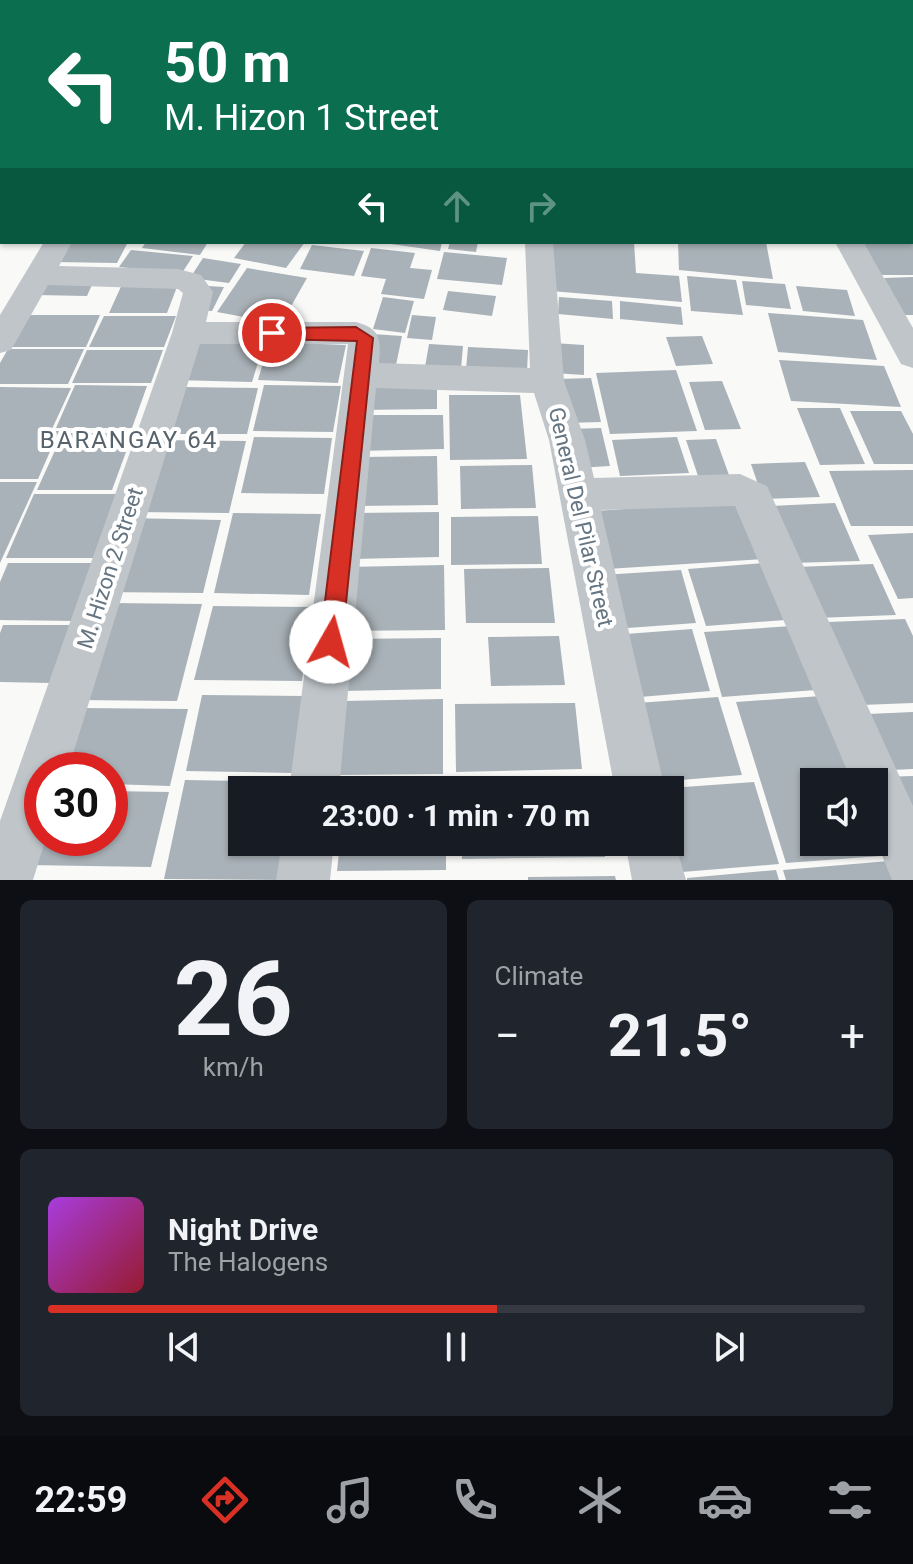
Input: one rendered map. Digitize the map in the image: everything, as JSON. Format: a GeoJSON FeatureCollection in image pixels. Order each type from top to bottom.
{"type":"FeatureCollection","features":[{"type":"Feature","properties":{"kind":"street"},"geometry":{"type":"LineString","coordinates":[[0,342],[57,244]]}},
{"type":"Feature","properties":{"kind":"street","name":"General Del Pilar Street"},"geometry":{"type":"LineString","coordinates":[[539,244],[547,381],[567,440],[580,495],[637,776]]}},
{"type":"Feature","properties":{"kind":"street"},"geometry":{"type":"LineString","coordinates":[[850,244],[913,356]]}},
{"type":"Feature","properties":{"kind":"street","name":"M. Hizon 2 Street"},"geometry":{"type":"LineString","coordinates":[[39,275],[178,279],[190,282],[198,292],[188,333],[48,752]]}},
{"type":"Feature","properties":{"kind":"street"},"geometry":{"type":"LineString","coordinates":[[188,333],[362,334],[365,338],[316,776]]}},
{"type":"Feature","properties":{"kind":"street"},"geometry":{"type":"LineString","coordinates":[[362,375],[547,381]]}},
{"type":"Feature","properties":{"kind":"street"},"geometry":{"type":"LineString","coordinates":[[580,495],[740,490],[753,497],[913,866]]}},
{"type":"Feature","properties":{"kind":"street","name":"M. Hizon 2 Street"},"geometry":{"type":"LineString","coordinates":[[6,880],[24,826]]}},
{"type":"Feature","properties":{"kind":"street"},"geometry":{"type":"LineString","coordinates":[[303,880],[306,856]]}},
{"type":"Feature","properties":{"kind":"street"},"geometry":{"type":"LineString","coordinates":[[654,856],[659,880]]}},
{"type":"Feature","properties":{"kind":"building"},"geometry":{"type":"Polygon","coordinates":[[[64,244],[127,244],[117,263],[53,262],[64,244]]]}},
{"type":"Feature","properties":{"kind":"building"},"geometry":{"type":"Polygon","coordinates":[[[145,244],[207,244],[200,255],[142,248],[145,244]]]}},
{"type":"Feature","properties":{"kind":"building"},"geometry":{"type":"Polygon","coordinates":[[[244,244],[304,244],[286,268],[234,258],[244,244]]]}},
{"type":"Feature","properties":{"kind":"building"},"geometry":{"type":"Polygon","coordinates":[[[391,244],[442,244],[440,251],[391,244]]]}},
{"type":"Feature","properties":{"kind":"building"},"geometry":{"type":"Polygon","coordinates":[[[449,244],[478,244],[476,252],[448,249],[449,244]]]}},
{"type":"Feature","properties":{"kind":"building"},"geometry":{"type":"Polygon","coordinates":[[[545,244],[634,244],[636,273],[679,276],[682,302],[551,291],[545,244]]]}},
{"type":"Feature","properties":{"kind":"building"},"geometry":{"type":"Polygon","coordinates":[[[678,244],[766,244],[773,279],[679,270],[678,244]]]}},
{"type":"Feature","properties":{"kind":"building"},"geometry":{"type":"Polygon","coordinates":[[[864,244],[913,244],[913,275],[881,275],[864,244]]]}},
{"type":"Feature","properties":{"kind":"building"},"geometry":{"type":"Polygon","coordinates":[[[312,245],[364,251],[354,276],[300,269],[312,245]]]}},
{"type":"Feature","properties":{"kind":"building"},"geometry":{"type":"Polygon","coordinates":[[[371,248],[415,253],[410,268],[432,270],[424,299],[381,294],[386,279],[361,276],[371,248]]]}},
{"type":"Feature","properties":{"kind":"building"},"geometry":{"type":"Polygon","coordinates":[[[131,250],[193,256],[182,273],[119,267],[131,250]]]}},
{"type":"Feature","properties":{"kind":"building"},"geometry":{"type":"Polygon","coordinates":[[[444,252],[507,258],[502,285],[437,279],[444,252]]]}},
{"type":"Feature","properties":{"kind":"building"},"geometry":{"type":"Polygon","coordinates":[[[203,258],[241,264],[229,283],[190,278],[203,258]]]}},
{"type":"Feature","properties":{"kind":"building"},"geometry":{"type":"Polygon","coordinates":[[[247,268],[307,278],[281,324],[217,312],[247,268]]]}},
{"type":"Feature","properties":{"kind":"building"},"geometry":{"type":"Polygon","coordinates":[[[687,276],[736,280],[743,315],[691,311],[687,276]]]}},
{"type":"Feature","properties":{"kind":"building"},"geometry":{"type":"Polygon","coordinates":[[[913,277],[913,315],[905,315],[884,278],[913,277]]]}},
{"type":"Feature","properties":{"kind":"building"},"geometry":{"type":"Polygon","coordinates":[[[46,278],[95,278],[87,296],[36,295],[46,278]]]}},
{"type":"Feature","properties":{"kind":"building"},"geometry":{"type":"Polygon","coordinates":[[[180,279],[167,313],[109,313],[124,280],[180,279]]]}},
{"type":"Feature","properties":{"kind":"building"},"geometry":{"type":"Polygon","coordinates":[[[742,281],[785,284],[791,309],[746,305],[742,281]]]}},
{"type":"Feature","properties":{"kind":"building"},"geometry":{"type":"Polygon","coordinates":[[[207,286],[224,287],[212,311],[195,310],[207,286]]]}},
{"type":"Feature","properties":{"kind":"building"},"geometry":{"type":"Polygon","coordinates":[[[796,286],[847,290],[855,316],[803,311],[796,286]]]}},
{"type":"Feature","properties":{"kind":"building"},"geometry":{"type":"Polygon","coordinates":[[[448,291],[496,296],[492,316],[443,310],[448,291]]]}},
{"type":"Feature","properties":{"kind":"building"},"geometry":{"type":"Polygon","coordinates":[[[383,297],[414,301],[405,333],[373,329],[383,297]]]}},
{"type":"Feature","properties":{"kind":"building"},"geometry":{"type":"Polygon","coordinates":[[[559,297],[612,301],[613,319],[558,314],[559,297]]]}},
{"type":"Feature","properties":{"kind":"building"},"geometry":{"type":"Polygon","coordinates":[[[620,301],[681,307],[683,325],[620,319],[620,301]]]}},
{"type":"Feature","properties":{"kind":"building"},"geometry":{"type":"Polygon","coordinates":[[[768,313],[863,320],[877,360],[778,352],[768,313]]]}},
{"type":"Feature","properties":{"kind":"building"},"geometry":{"type":"Polygon","coordinates":[[[30,315],[100,315],[86,347],[12,347],[30,315]]]}},
{"type":"Feature","properties":{"kind":"building"},"geometry":{"type":"Polygon","coordinates":[[[412,315],[436,317],[432,340],[407,338],[412,315]]]}},
{"type":"Feature","properties":{"kind":"building"},"geometry":{"type":"Polygon","coordinates":[[[104,316],[176,316],[164,347],[89,347],[104,316]]]}},
{"type":"Feature","properties":{"kind":"building"},"geometry":{"type":"Polygon","coordinates":[[[372,334],[402,336],[396,365],[365,363],[372,334]]]}},
{"type":"Feature","properties":{"kind":"building"},"geometry":{"type":"Polygon","coordinates":[[[702,336],[713,364],[676,366],[666,337],[702,336]]]}},
{"type":"Feature","properties":{"kind":"building"},"geometry":{"type":"Polygon","coordinates":[[[190,338],[265,340],[252,382],[174,380],[190,338]]]}},
{"type":"Feature","properties":{"kind":"building"},"geometry":{"type":"Polygon","coordinates":[[[269,342],[346,345],[338,383],[258,380],[269,342]]]}},
{"type":"Feature","properties":{"kind":"building"},"geometry":{"type":"Polygon","coordinates":[[[553,343],[584,345],[584,375],[553,373],[553,343]]]}},
{"type":"Feature","properties":{"kind":"building"},"geometry":{"type":"Polygon","coordinates":[[[429,344],[463,346],[461,369],[425,367],[429,344]]]}},
{"type":"Feature","properties":{"kind":"building"},"geometry":{"type":"Polygon","coordinates":[[[468,347],[528,350],[527,372],[466,369],[468,347]]]}},
{"type":"Feature","properties":{"kind":"building"},"geometry":{"type":"Polygon","coordinates":[[[8,349],[84,349],[68,384],[0,384],[0,363],[8,349]]]}},
{"type":"Feature","properties":{"kind":"building"},"geometry":{"type":"Polygon","coordinates":[[[87,350],[163,350],[151,383],[72,383],[87,350]]]}},
{"type":"Feature","properties":{"kind":"building"},"geometry":{"type":"Polygon","coordinates":[[[779,360],[884,366],[901,407],[791,401],[779,360]]]}},
{"type":"Feature","properties":{"kind":"building"},"geometry":{"type":"Polygon","coordinates":[[[676,370],[697,431],[610,434],[596,373],[676,370]]]}},
{"type":"Feature","properties":{"kind":"building"},"geometry":{"type":"Polygon","coordinates":[[[591,378],[601,422],[566,423],[558,379],[591,378]]]}},
{"type":"Feature","properties":{"kind":"building"},"geometry":{"type":"Polygon","coordinates":[[[362,380],[437,380],[437,409],[359,410],[362,380]]]}},
{"type":"Feature","properties":{"kind":"building"},"geometry":{"type":"Polygon","coordinates":[[[722,381],[741,429],[705,430],[689,382],[722,381]]]}},
{"type":"Feature","properties":{"kind":"building"},"geometry":{"type":"Polygon","coordinates":[[[75,385],[147,386],[132,428],[56,428],[75,385]]]}},
{"type":"Feature","properties":{"kind":"building"},"geometry":{"type":"Polygon","coordinates":[[[264,385],[341,386],[333,432],[253,431],[264,385]]]}},
{"type":"Feature","properties":{"kind":"building"},"geometry":{"type":"Polygon","coordinates":[[[0,387],[71,388],[51,431],[59,431],[38,479],[0,479],[0,387]]]}},
{"type":"Feature","properties":{"kind":"building"},"geometry":{"type":"Polygon","coordinates":[[[180,387],[258,388],[247,434],[165,434],[180,387]]]}},
{"type":"Feature","properties":{"kind":"building"},"geometry":{"type":"Polygon","coordinates":[[[449,395],[520,395],[527,459],[450,460],[449,395]]]}},
{"type":"Feature","properties":{"kind":"building"},"geometry":{"type":"Polygon","coordinates":[[[797,408],[840,408],[865,464],[820,465],[797,408]]]}},
{"type":"Feature","properties":{"kind":"building"},"geometry":{"type":"Polygon","coordinates":[[[850,411],[901,411],[913,434],[913,464],[874,464],[850,411]]]}},
{"type":"Feature","properties":{"kind":"building"},"geometry":{"type":"Polygon","coordinates":[[[359,415],[443,415],[444,449],[356,451],[359,415]]]}},
{"type":"Feature","properties":{"kind":"building"},"geometry":{"type":"Polygon","coordinates":[[[601,428],[610,466],[577,468],[569,429],[601,428]]]}},
{"type":"Feature","properties":{"kind":"building"},"geometry":{"type":"Polygon","coordinates":[[[63,433],[133,433],[112,490],[37,490],[63,433]]]}},
{"type":"Feature","properties":{"kind":"building"},"geometry":{"type":"Polygon","coordinates":[[[254,437],[332,438],[324,494],[241,493],[254,437]]]}},
{"type":"Feature","properties":{"kind":"building"},"geometry":{"type":"Polygon","coordinates":[[[677,437],[689,473],[620,476],[612,440],[677,437]]]}},
{"type":"Feature","properties":{"kind":"building"},"geometry":{"type":"Polygon","coordinates":[[[716,439],[729,475],[698,476],[686,440],[716,439]]]}},
{"type":"Feature","properties":{"kind":"building"},"geometry":{"type":"Polygon","coordinates":[[[158,440],[246,441],[229,513],[134,512],[158,440]]]}},
{"type":"Feature","properties":{"kind":"building"},"geometry":{"type":"Polygon","coordinates":[[[437,456],[438,505],[357,506],[361,457],[437,456]]]}},
{"type":"Feature","properties":{"kind":"building"},"geometry":{"type":"Polygon","coordinates":[[[805,462],[820,497],[763,499],[751,464],[805,462]]]}},
{"type":"Feature","properties":{"kind":"building"},"geometry":{"type":"Polygon","coordinates":[[[532,465],[536,508],[461,509],[460,466],[532,465]]]}},
{"type":"Feature","properties":{"kind":"building"},"geometry":{"type":"Polygon","coordinates":[[[913,470],[913,526],[851,526],[829,471],[913,470]]]}},
{"type":"Feature","properties":{"kind":"building"},"geometry":{"type":"Polygon","coordinates":[[[0,482],[37,482],[0,563],[0,482]]]}},
{"type":"Feature","properties":{"kind":"building"},"geometry":{"type":"Polygon","coordinates":[[[34,494],[116,494],[94,558],[6,558],[34,494]]]}},
{"type":"Feature","properties":{"kind":"building"},"geometry":{"type":"Polygon","coordinates":[[[744,501],[765,559],[607,569],[595,511],[744,501]]]}},
{"type":"Feature","properties":{"kind":"building"},"geometry":{"type":"Polygon","coordinates":[[[835,503],[860,561],[791,563],[770,506],[835,503]]]}},
{"type":"Feature","properties":{"kind":"building"},"geometry":{"type":"Polygon","coordinates":[[[439,512],[439,557],[352,559],[355,513],[439,512]]]}},
{"type":"Feature","properties":{"kind":"building"},"geometry":{"type":"Polygon","coordinates":[[[233,513],[321,514],[309,595],[214,593],[233,513]]]}},
{"type":"Feature","properties":{"kind":"building"},"geometry":{"type":"Polygon","coordinates":[[[538,516],[542,564],[451,565],[451,517],[538,516]]]}},
{"type":"Feature","properties":{"kind":"building"},"geometry":{"type":"Polygon","coordinates":[[[128,518],[221,520],[203,593],[102,592],[128,518]]]}},
{"type":"Feature","properties":{"kind":"building"},"geometry":{"type":"Polygon","coordinates":[[[913,533],[913,598],[898,599],[868,535],[913,533]]]}},
{"type":"Feature","properties":{"kind":"building"},"geometry":{"type":"Polygon","coordinates":[[[8,563],[95,563],[74,621],[0,620],[0,582],[8,563]]]}},
{"type":"Feature","properties":{"kind":"building"},"geometry":{"type":"Polygon","coordinates":[[[764,563],[785,620],[706,626],[688,569],[764,563]]]}},
{"type":"Feature","properties":{"kind":"building"},"geometry":{"type":"Polygon","coordinates":[[[873,564],[896,615],[816,618],[796,567],[873,564]]]}},
{"type":"Feature","properties":{"kind":"building"},"geometry":{"type":"Polygon","coordinates":[[[444,565],[445,630],[341,631],[346,567],[444,565]]]}},
{"type":"Feature","properties":{"kind":"building"},"geometry":{"type":"Polygon","coordinates":[[[549,568],[555,623],[466,623],[464,569],[549,568]]]}},
{"type":"Feature","properties":{"kind":"building"},"geometry":{"type":"Polygon","coordinates":[[[681,570],[696,623],[614,629],[602,575],[681,570]]]}},
{"type":"Feature","properties":{"kind":"building"},"geometry":{"type":"Polygon","coordinates":[[[109,603],[202,604],[177,701],[76,700],[109,603]]]}},
{"type":"Feature","properties":{"kind":"building"},"geometry":{"type":"Polygon","coordinates":[[[213,606],[312,607],[302,681],[194,680],[213,606]]]}},
{"type":"Feature","properties":{"kind":"building"},"geometry":{"type":"Polygon","coordinates":[[[905,619],[913,636],[913,703],[861,705],[828,622],[905,619]]]}},
{"type":"Feature","properties":{"kind":"building"},"geometry":{"type":"Polygon","coordinates":[[[3,625],[72,625],[52,683],[0,682],[0,633],[3,625]]]}},
{"type":"Feature","properties":{"kind":"building"},"geometry":{"type":"Polygon","coordinates":[[[792,626],[816,690],[722,697],[704,632],[792,626]]]}},
{"type":"Feature","properties":{"kind":"building"},"geometry":{"type":"Polygon","coordinates":[[[692,629],[710,691],[640,697],[626,634],[692,629]]]}},
{"type":"Feature","properties":{"kind":"building"},"geometry":{"type":"Polygon","coordinates":[[[559,636],[565,685],[491,686],[488,637],[559,636]]]}},
{"type":"Feature","properties":{"kind":"building"},"geometry":{"type":"Polygon","coordinates":[[[441,638],[441,689],[341,691],[346,639],[441,638]]]}},
{"type":"Feature","properties":{"kind":"building"},"geometry":{"type":"Polygon","coordinates":[[[202,695],[303,696],[292,773],[186,771],[202,695]]]}},
{"type":"Feature","properties":{"kind":"building"},"geometry":{"type":"Polygon","coordinates":[[[821,696],[848,768],[800,768],[800,856],[881,856],[786,863],[736,702],[821,696]]]}},
{"type":"Feature","properties":{"kind":"building"},"geometry":{"type":"Polygon","coordinates":[[[718,697],[742,775],[684,780],[684,776],[655,776],[638,703],[718,697]]]}},
{"type":"Feature","properties":{"kind":"building"},"geometry":{"type":"Polygon","coordinates":[[[443,699],[443,774],[337,775],[343,701],[443,699]]]}},
{"type":"Feature","properties":{"kind":"building"},"geometry":{"type":"Polygon","coordinates":[[[575,703],[582,769],[456,772],[455,704],[575,703]]]}},
{"type":"Feature","properties":{"kind":"building"},"geometry":{"type":"Polygon","coordinates":[[[78,708],[188,709],[170,786],[128,785],[128,752],[63,752],[78,708]]]}},
{"type":"Feature","properties":{"kind":"building"},"geometry":{"type":"Polygon","coordinates":[[[913,712],[913,769],[890,770],[868,714],[913,712]]]}},
{"type":"Feature","properties":{"kind":"building"},"geometry":{"type":"Polygon","coordinates":[[[913,776],[913,839],[888,791],[888,777],[913,776]]]}},
{"type":"Feature","properties":{"kind":"building"},"geometry":{"type":"Polygon","coordinates":[[[185,780],[228,781],[228,856],[284,856],[281,880],[164,879],[185,780]]]}},
{"type":"Feature","properties":{"kind":"building"},"geometry":{"type":"Polygon","coordinates":[[[754,782],[779,864],[682,872],[678,856],[684,856],[684,787],[754,782]]]}},
{"type":"Feature","properties":{"kind":"building"},"geometry":{"type":"Polygon","coordinates":[[[128,791],[169,792],[151,867],[28,865],[31,856],[128,856],[128,791]]]}},
{"type":"Feature","properties":{"kind":"building"},"geometry":{"type":"Polygon","coordinates":[[[339,856],[446,856],[446,870],[337,871],[339,856]]]}},
{"type":"Feature","properties":{"kind":"building"},"geometry":{"type":"Polygon","coordinates":[[[462,856],[605,857],[462,859],[462,856]]]}},
{"type":"Feature","properties":{"kind":"building"},"geometry":{"type":"Polygon","coordinates":[[[889,861],[896,880],[786,880],[783,870],[889,861]]]}},
{"type":"Feature","properties":{"kind":"building"},"geometry":{"type":"Polygon","coordinates":[[[776,870],[779,880],[687,880],[687,878],[776,870]]]}},
{"type":"Feature","properties":{"kind":"building"},"geometry":{"type":"Polygon","coordinates":[[[615,876],[616,880],[528,880],[528,877],[615,876]]]}},
{"type":"Feature","properties":{"kind":"district","name":"BARANGAY 64"},"geometry":{"type":"Point","coordinates":[129,440]}},
{"type":"Feature","properties":{"kind":"route"},"geometry":{"type":"LineString","coordinates":[[272,333],[356,333],[365,338],[331,642]]}}]}
